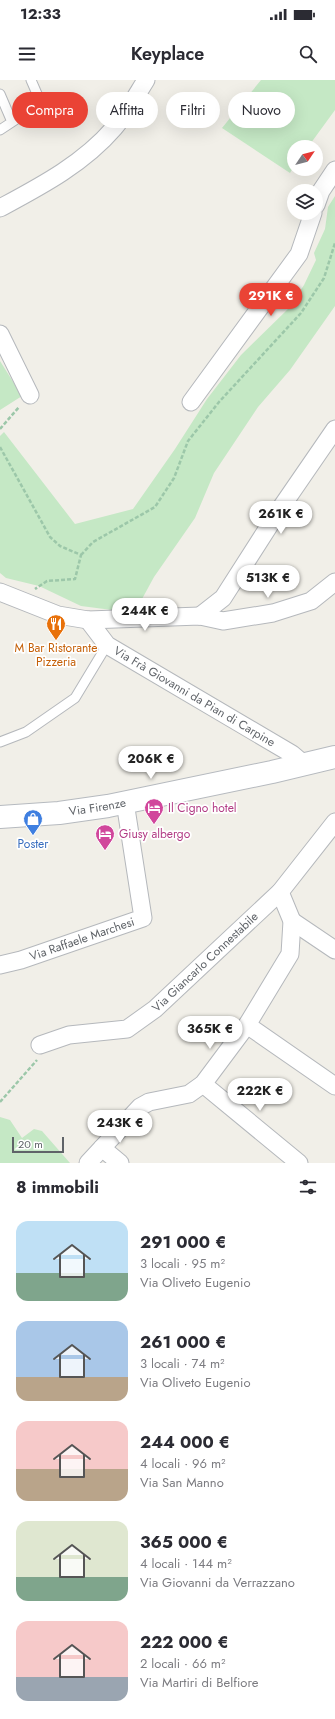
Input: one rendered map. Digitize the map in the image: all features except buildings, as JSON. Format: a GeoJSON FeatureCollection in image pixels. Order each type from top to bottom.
{"type":"FeatureCollection","features":[{"type":"Feature","properties":{"kind":"main road","name":"Via Firenze"},"geometry":{"type":"LineString","coordinates":[[0,817],[59,813],[125,802],[305,765],[335,757]]}},
{"type":"Feature","properties":{"kind":"street"},"geometry":{"type":"LineString","coordinates":[[0,208],[51,181],[90,152],[114,128],[146,80]]}},
{"type":"Feature","properties":{"kind":"street"},"geometry":{"type":"LineString","coordinates":[[323,188],[335,170]]}},
{"type":"Feature","properties":{"kind":"street"},"geometry":{"type":"LineString","coordinates":[[191,402],[300,254],[311,220]]}},
{"type":"Feature","properties":{"kind":"street"},"geometry":{"type":"LineString","coordinates":[[0,334],[30,395]]}},
{"type":"Feature","properties":{"kind":"street"},"geometry":{"type":"LineString","coordinates":[[200,616],[223,598],[280,509],[335,429]]}},
{"type":"Feature","properties":{"kind":"street"},"geometry":{"type":"LineString","coordinates":[[0,592],[58,615],[88,620],[200,616],[223,621],[273,613],[311,601],[335,582]]}},
{"type":"Feature","properties":{"kind":"street","name":"Via Frà Giovanni da Pian di Carpine"},"geometry":{"type":"LineString","coordinates":[[88,620],[107,645],[292,754],[305,765]]}},
{"type":"Feature","properties":{"kind":"street","name":"Via Raffaele Marchesi"},"geometry":{"type":"LineString","coordinates":[[0,965],[21,960],[142,918],[125,802]]}},
{"type":"Feature","properties":{"kind":"street","name":"Via Giancarlo Connestabile"},"geometry":{"type":"LineString","coordinates":[[40,1045],[68,1035],[127,1029],[155,1009],[280,892],[335,822]]}},
{"type":"Feature","properties":{"kind":"street"},"geometry":{"type":"LineString","coordinates":[[88,1163],[140,1107],[149,1102],[189,1094],[203,1084],[247,1025],[290,954],[292,921],[280,892]]}},
{"type":"Feature","properties":{"kind":"street"},"geometry":{"type":"LineString","coordinates":[[292,921],[335,950]]}},
{"type":"Feature","properties":{"kind":"street"},"geometry":{"type":"LineString","coordinates":[[247,1025],[335,1086]]}},
{"type":"Feature","properties":{"kind":"street"},"geometry":{"type":"LineString","coordinates":[[203,1084],[299,1163]]}},
{"type":"Feature","properties":{"kind":"street"},"geometry":{"type":"LineString","coordinates":[[102,1148],[120,1163]]}},
{"type":"Feature","properties":{"kind":"lane"},"geometry":{"type":"LineString","coordinates":[[31,80],[36,92]]}},
{"type":"Feature","properties":{"kind":"lane"},"geometry":{"type":"LineString","coordinates":[[0,94],[12,122],[0,130]]}},
{"type":"Feature","properties":{"kind":"lane"},"geometry":{"type":"LineString","coordinates":[[0,742],[26,732],[75,698],[107,645]]}},
{"type":"Feature","properties":{"kind":"path"},"geometry":{"type":"LineString","coordinates":[[47,582],[75,578],[81,555],[93,542],[154,507],[174,478],[188,441],[219,402],[301,313],[324,278],[335,243]]}},
{"type":"Feature","properties":{"kind":"path"},"geometry":{"type":"LineString","coordinates":[[0,429],[30,395]]}},
{"type":"Feature","properties":{"kind":"path"},"geometry":{"type":"LineString","coordinates":[[0,448],[50,537],[60,546],[81,555]]}},
{"type":"Feature","properties":{"kind":"path"},"geometry":{"type":"LineString","coordinates":[[0,1102],[44,1052],[40,1045]]}},
{"type":"Feature","properties":{"kind":"green space"},"geometry":{"type":"Polygon","coordinates":[[[261,80],[335,80],[335,110],[313,140],[287,140],[287,171],[222,128],[228,121],[228,128],[295,128],[295,92],[251,92],[261,80]]]}},
{"type":"Feature","properties":{"kind":"green space"},"geometry":{"type":"Polygon","coordinates":[[[335,196],[335,306],[290,370],[258,407],[214,473],[195,518],[154,577],[136,610],[112,610],[81,606],[39,586],[6,578],[0,573],[0,436],[4,432],[75,524],[133,509],[175,449],[207,399],[241,355],[289,308],[304,285],[316,260],[314,253],[325,229],[328,207],[335,196]]]}},
{"type":"Feature","properties":{"kind":"green space"},"geometry":{"type":"Polygon","coordinates":[[[0,361],[22,396],[0,410],[0,361]]]}},
{"type":"Feature","properties":{"kind":"green space"},"geometry":{"type":"Polygon","coordinates":[[[0,1117],[10,1120],[22,1138],[34,1129],[42,1131],[70,1163],[0,1163],[0,1117]]]}},
{"type":"Feature","properties":{"kind":"place","name":"M Bar Ristorante Pizzeria"},"geometry":{"type":"Point","coordinates":[56,641]}},
{"type":"Feature","properties":{"kind":"place","name":"Il Cigno hotel"},"geometry":{"type":"Point","coordinates":[154,825]}},
{"type":"Feature","properties":{"kind":"place","name":"Poster"},"geometry":{"type":"Point","coordinates":[33,836]}},
{"type":"Feature","properties":{"kind":"place","name":"Giusy albergo"},"geometry":{"type":"Point","coordinates":[105,851]}}]}
